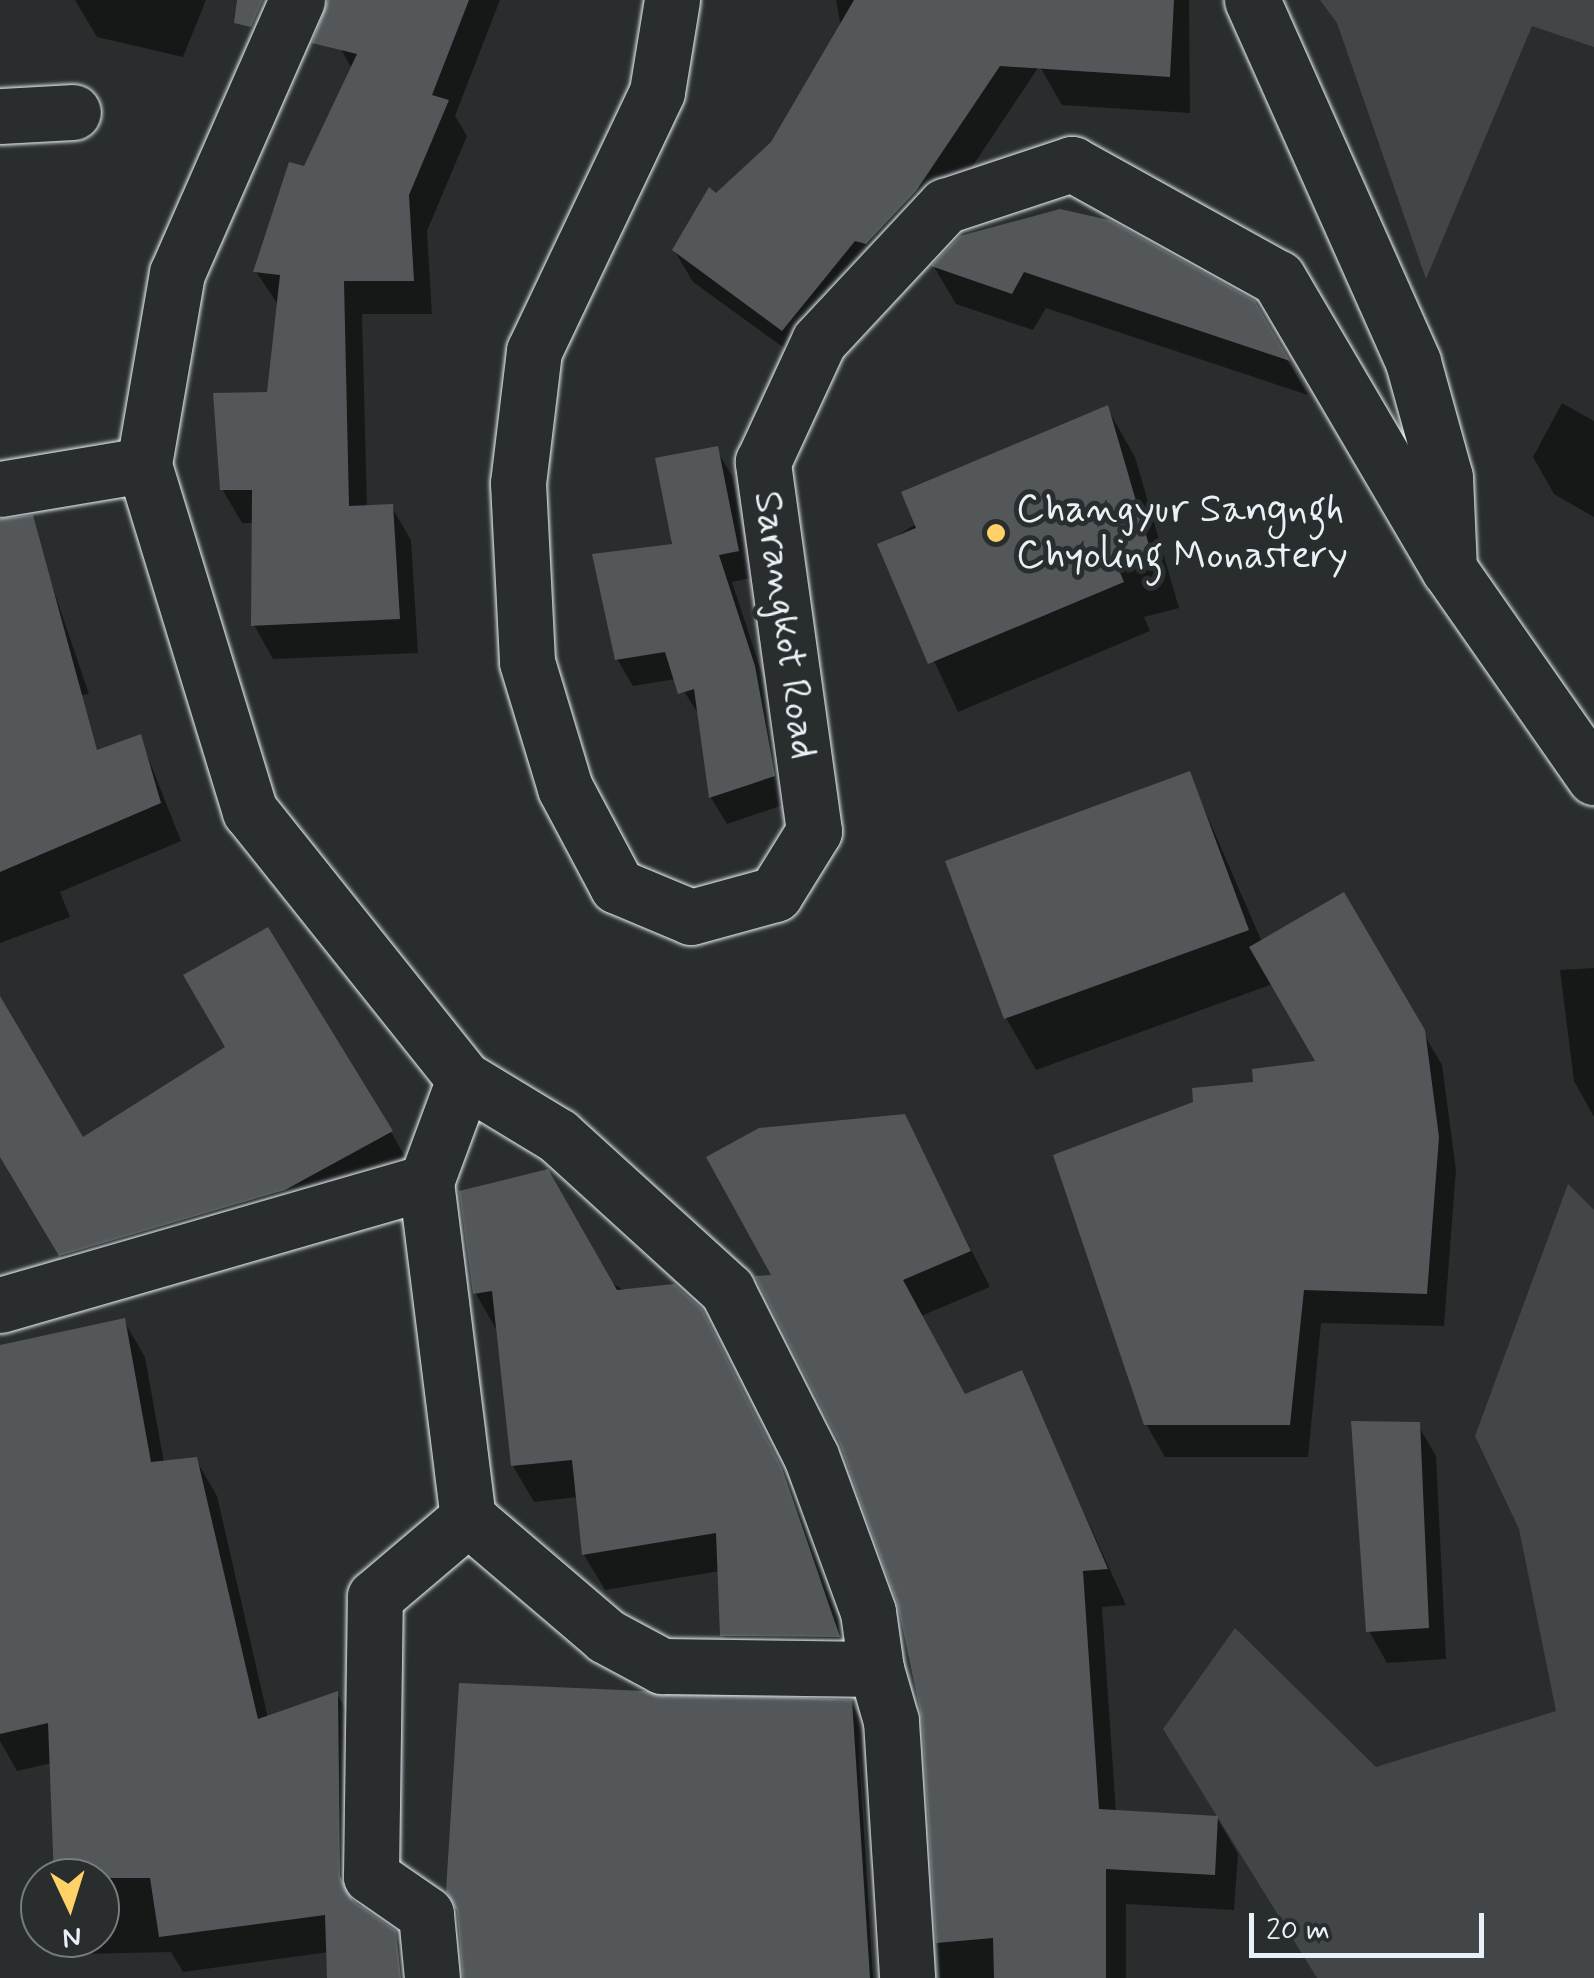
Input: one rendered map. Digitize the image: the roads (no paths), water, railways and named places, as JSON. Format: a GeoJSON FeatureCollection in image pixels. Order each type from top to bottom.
{"type":"FeatureCollection","features":[{"type":"Feature","properties":{"kind":"street"},"geometry":{"type":"LineString","coordinates":[[296,0],[177,272],[144,465],[250,811],[464,1079],[558,1136],[727,1290],[811,1456],[868,1612],[876,1669],[891,1722],[907,1978]]}},
{"type":"Feature","properties":{"kind":"street","name":"Sarangkot Road"},"geometry":{"type":"LineString","coordinates":[[672,0],[657,92],[534,350],[518,483],[527,662],[565,788],[617,886],[690,917],[776,894],[814,832],[762,462],[819,341],[946,206],[1072,164],[1278,278],[1449,570],[1594,778]]}},
{"type":"Feature","properties":{"kind":"street"},"geometry":{"type":"LineString","coordinates":[[1252,0],[1414,362],[1444,477],[1449,570]]}},
{"type":"Feature","properties":{"kind":"street"},"geometry":{"type":"LineString","coordinates":[[0,116],[73,112]]}},
{"type":"Feature","properties":{"kind":"street"},"geometry":{"type":"LineString","coordinates":[[0,488],[144,465]]}},
{"type":"Feature","properties":{"kind":"street"},"geometry":{"type":"LineString","coordinates":[[464,1079],[426,1182],[468,1518],[606,1636],[662,1666],[876,1669]]}},
{"type":"Feature","properties":{"kind":"street"},"geometry":{"type":"LineString","coordinates":[[0,1305],[426,1182]]}},
{"type":"Feature","properties":{"kind":"street"},"geometry":{"type":"LineString","coordinates":[[432,1978],[426,1914],[371,1876],[374,1597],[468,1518]]}},
{"type":"Feature","properties":{"kind":"place","name":"Changyur Sangngh Chyoling Monastery"},"geometry":{"type":"Point","coordinates":[996,533]}}]}
